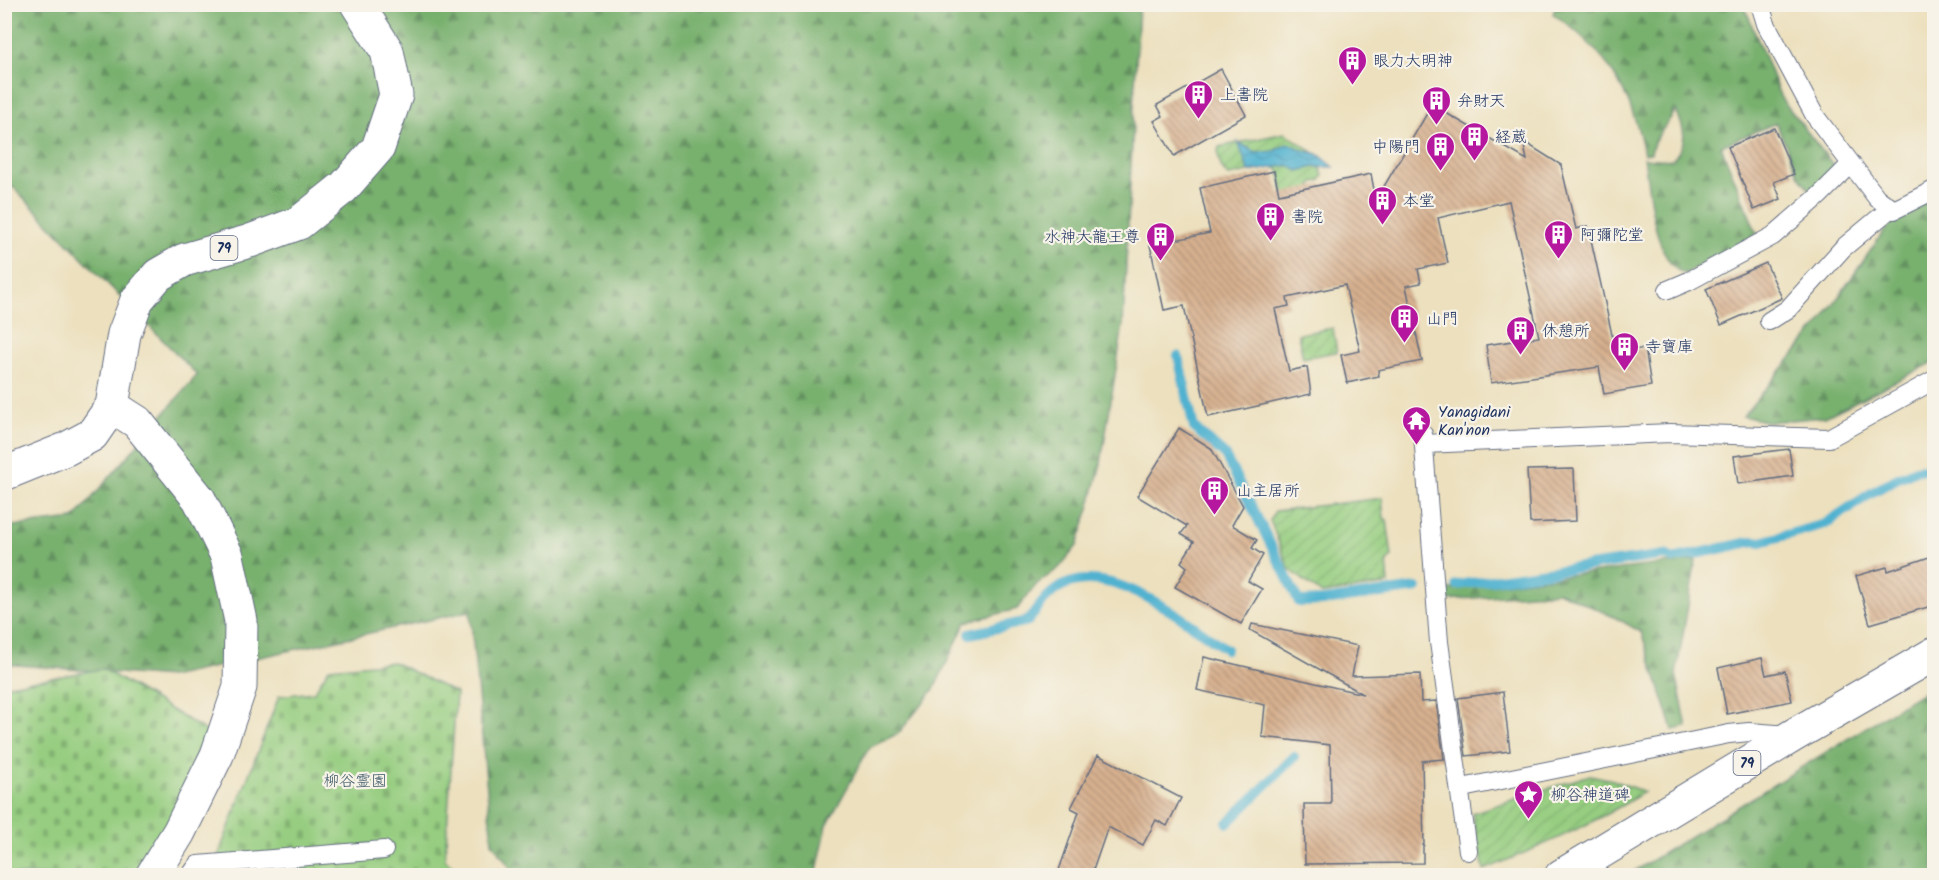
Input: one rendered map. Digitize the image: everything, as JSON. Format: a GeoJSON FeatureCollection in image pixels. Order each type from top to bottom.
{"type":"FeatureCollection","features":[{"type":"Feature","properties":{"kind":"main road","name":"79"},"geometry":{"type":"LineString","coordinates":[[4,474],[66,449],[92,435],[112,406],[124,334],[137,300],[158,274],[184,260],[299,224],[344,188],[378,148],[396,95],[387,51],[357,4]]}},
{"type":"Feature","properties":{"kind":"main road"},"geometry":{"type":"LineString","coordinates":[[112,406],[137,422],[199,499],[227,556],[240,621],[240,687],[217,755],[179,832],[152,876]]}},
{"type":"Feature","properties":{"kind":"main road","name":"79"},"geometry":{"type":"LineString","coordinates":[[1561,876],[1794,735],[1935,654]]}},
{"type":"Feature","properties":{"kind":"lane"},"geometry":{"type":"LineString","coordinates":[[1760,4],[1766,24],[1815,116],[1877,198],[1894,210],[1935,190]]}},
{"type":"Feature","properties":{"kind":"lane"},"geometry":{"type":"LineString","coordinates":[[1668,290],[1773,236],[1819,196],[1851,164]]}},
{"type":"Feature","properties":{"kind":"lane"},"geometry":{"type":"LineString","coordinates":[[1769,321],[1788,309],[1843,248],[1891,208]]}},
{"type":"Feature","properties":{"kind":"lane"},"geometry":{"type":"LineString","coordinates":[[1468,851],[1440,642],[1423,438],[1670,433],[1829,438],[1935,380]]}},
{"type":"Feature","properties":{"kind":"lane"},"geometry":{"type":"LineString","coordinates":[[1467,787],[1729,734],[1749,732],[1794,735]]}},
{"type":"Feature","properties":{"kind":"lane"},"geometry":{"type":"LineString","coordinates":[[190,876],[198,864],[266,867],[384,850]]}},
{"type":"Feature","properties":{"kind":"green space"},"geometry":{"type":"Polygon","coordinates":[[[1556,4],[1744,5],[1781,98],[1837,170],[1811,191],[1799,176],[1776,123],[1721,146],[1757,234],[1685,274],[1674,267],[1659,240],[1654,223],[1644,158],[1672,160],[1681,148],[1684,136],[1676,110],[1654,142],[1651,153],[1644,154],[1632,111],[1614,74],[1587,42],[1553,14],[1556,4]]]}},
{"type":"Feature","properties":{"kind":"green space"},"geometry":{"type":"Polygon","coordinates":[[[5,5],[1139,5],[1123,325],[1101,463],[1077,546],[1059,568],[1037,584],[1017,609],[966,622],[934,689],[899,733],[869,748],[827,825],[816,875],[515,875],[492,842],[470,611],[170,677],[5,664],[5,527],[74,519],[197,375],[14,188],[5,185],[5,5]]]}},
{"type":"Feature","properties":{"kind":"green space"},"geometry":{"type":"Polygon","coordinates":[[[1285,133],[1316,154],[1323,176],[1320,181],[1314,182],[1311,186],[1316,203],[1287,210],[1279,170],[1274,167],[1229,176],[1222,167],[1218,155],[1219,147],[1285,133]]]}},
{"type":"Feature","properties":{"kind":"green space"},"geometry":{"type":"Polygon","coordinates":[[[1934,198],[1934,362],[1825,417],[1768,422],[1743,416],[1821,322],[1882,234],[1896,218],[1934,198]]]}},
{"type":"Feature","properties":{"kind":"green space"},"geometry":{"type":"Polygon","coordinates":[[[1333,328],[1337,352],[1303,358],[1298,334],[1333,328]]]}},
{"type":"Feature","properties":{"kind":"green space"},"geometry":{"type":"Polygon","coordinates":[[[1382,498],[1392,557],[1387,561],[1389,584],[1322,594],[1289,569],[1270,520],[1275,511],[1382,498]]]}},
{"type":"Feature","properties":{"kind":"green space"},"geometry":{"type":"Polygon","coordinates":[[[1696,560],[1676,674],[1687,727],[1673,730],[1641,632],[1560,592],[1447,600],[1446,590],[1696,560]]]}},
{"type":"Feature","properties":{"kind":"green space","name":"柳谷霊園"},"geometry":{"type":"Polygon","coordinates":[[[393,662],[456,693],[445,859],[462,875],[206,876],[216,861],[279,696],[314,692],[329,668],[393,662]]]}},
{"type":"Feature","properties":{"kind":"green space"},"geometry":{"type":"Polygon","coordinates":[[[103,669],[208,732],[167,840],[144,875],[5,875],[4,686],[103,669]]]}},
{"type":"Feature","properties":{"kind":"green space"},"geometry":{"type":"Polygon","coordinates":[[[1934,685],[1934,875],[1628,875],[1934,685]]]}},
{"type":"Feature","properties":{"kind":"green space"},"geometry":{"type":"Polygon","coordinates":[[[1590,775],[1613,780],[1644,792],[1586,825],[1484,870],[1472,813],[1590,775]]]}},
{"type":"Feature","properties":{"kind":"water"},"geometry":{"type":"Polygon","coordinates":[[[1238,142],[1256,153],[1274,151],[1289,143],[1302,150],[1318,154],[1334,167],[1314,167],[1298,171],[1288,165],[1249,172],[1238,142]]]}},
{"type":"Feature","properties":{"kind":"building","name":"上書院"},"geometry":{"type":"Polygon","coordinates":[[[1221,69],[1246,115],[1174,156],[1154,121],[1163,116],[1157,105],[1221,69]]]}},
{"type":"Feature","properties":{"kind":"building"},"geometry":{"type":"Polygon","coordinates":[[[1432,105],[1527,160],[1523,141],[1561,165],[1576,229],[1588,226],[1616,353],[1645,348],[1651,386],[1604,394],[1599,367],[1491,383],[1486,345],[1539,337],[1509,201],[1438,218],[1448,263],[1418,269],[1421,283],[1406,286],[1422,361],[1378,370],[1379,376],[1347,383],[1341,355],[1360,351],[1345,285],[1287,298],[1289,306],[1275,309],[1289,371],[1307,367],[1311,394],[1208,417],[1184,306],[1164,310],[1150,245],[1210,233],[1200,188],[1274,171],[1279,194],[1371,174],[1376,200],[1432,105]]]}},
{"type":"Feature","properties":{"kind":"building"},"geometry":{"type":"Polygon","coordinates":[[[1774,128],[1794,174],[1774,182],[1781,199],[1754,210],[1728,147],[1774,128]]]}},
{"type":"Feature","properties":{"kind":"building"},"geometry":{"type":"Polygon","coordinates":[[[1766,263],[1782,298],[1721,325],[1706,289],[1766,263]]]}},
{"type":"Feature","properties":{"kind":"building","name":"山主居所"},"geometry":{"type":"Polygon","coordinates":[[[1179,428],[1211,448],[1243,506],[1232,525],[1257,540],[1252,548],[1263,555],[1248,581],[1262,589],[1241,624],[1175,587],[1187,567],[1181,562],[1194,542],[1181,534],[1187,526],[1137,496],[1179,428]]]}},
{"type":"Feature","properties":{"kind":"building"},"geometry":{"type":"Polygon","coordinates":[[[1789,449],[1793,476],[1738,484],[1734,456],[1789,449]]]}},
{"type":"Feature","properties":{"kind":"building"},"geometry":{"type":"Polygon","coordinates":[[[1574,469],[1576,521],[1530,523],[1527,470],[1574,469]]]}},
{"type":"Feature","properties":{"kind":"building"},"geometry":{"type":"Polygon","coordinates":[[[1935,555],[1935,605],[1870,624],[1856,576],[1887,567],[1888,571],[1935,555]]]}},
{"type":"Feature","properties":{"kind":"building"},"geometry":{"type":"Polygon","coordinates":[[[1252,624],[1358,646],[1352,676],[1420,674],[1421,702],[1436,701],[1444,759],[1422,761],[1423,863],[1305,864],[1304,804],[1331,804],[1330,745],[1262,737],[1265,705],[1197,690],[1204,657],[1363,694],[1250,630],[1252,624]]]}},
{"type":"Feature","properties":{"kind":"building"},"geometry":{"type":"Polygon","coordinates":[[[1762,658],[1766,675],[1785,671],[1792,701],[1727,714],[1718,668],[1762,658]]]}},
{"type":"Feature","properties":{"kind":"building"},"geometry":{"type":"Polygon","coordinates":[[[1503,692],[1510,751],[1466,756],[1458,698],[1503,692]]]}},
{"type":"Feature","properties":{"kind":"building"},"geometry":{"type":"Polygon","coordinates":[[[1098,755],[1181,798],[1167,826],[1156,820],[1143,845],[1108,827],[1091,876],[1057,876],[1079,812],[1071,808],[1098,755]]]}},
{"type":"Feature","properties":{"kind":"waterway"},"geometry":{"type":"LineString","coordinates":[[1178,356],[1194,428],[1224,454],[1299,602],[1324,601],[1417,588]]}},
{"type":"Feature","properties":{"kind":"waterway"},"geometry":{"type":"LineString","coordinates":[[1457,585],[1665,555],[1673,559],[1754,541],[1761,542],[1825,524],[1896,479],[1916,470],[1934,468]]}},
{"type":"Feature","properties":{"kind":"waterway"},"geometry":{"type":"LineString","coordinates":[[970,634],[1028,621],[1053,592],[1064,585],[1084,580],[1105,582],[1127,588],[1149,598],[1226,649]]}},
{"type":"Feature","properties":{"kind":"waterway"},"geometry":{"type":"LineString","coordinates":[[1228,823],[1294,757]]}},
{"type":"Feature","properties":{"kind":"place","name":"眼力大明神"},"geometry":{"type":"Point","coordinates":[1352,86]}},
{"type":"Feature","properties":{"kind":"place","name":"上書院"},"geometry":{"type":"Point","coordinates":[1199,120]}},
{"type":"Feature","properties":{"kind":"place","name":"弁財天"},"geometry":{"type":"Point","coordinates":[1436,126]}},
{"type":"Feature","properties":{"kind":"place","name":"経蔵"},"geometry":{"type":"Point","coordinates":[1474,162]}},
{"type":"Feature","properties":{"kind":"place","name":"中陽門"},"geometry":{"type":"Point","coordinates":[1441,172]}},
{"type":"Feature","properties":{"kind":"place","name":"本堂"},"geometry":{"type":"Point","coordinates":[1382,226]}},
{"type":"Feature","properties":{"kind":"place","name":"書院"},"geometry":{"type":"Point","coordinates":[1270,242]}},
{"type":"Feature","properties":{"kind":"place","name":"阿彌陀堂"},"geometry":{"type":"Point","coordinates":[1559,260]}},
{"type":"Feature","properties":{"kind":"place","name":"水神大龍王尊"},"geometry":{"type":"Point","coordinates":[1161,262]}},
{"type":"Feature","properties":{"kind":"place","name":"山門"},"geometry":{"type":"Point","coordinates":[1405,344]}},
{"type":"Feature","properties":{"kind":"place","name":"休憩所"},"geometry":{"type":"Point","coordinates":[1521,356]}},
{"type":"Feature","properties":{"kind":"place","name":"寺寶庫"},"geometry":{"type":"Point","coordinates":[1624,372]}},
{"type":"Feature","properties":{"kind":"place","name":"Yanagidani Kan'non"},"geometry":{"type":"Point","coordinates":[1417,446]}},
{"type":"Feature","properties":{"kind":"place","name":"山主居所"},"geometry":{"type":"Point","coordinates":[1215,516]}},
{"type":"Feature","properties":{"kind":"place","name":"柳谷神道碑"},"geometry":{"type":"Point","coordinates":[1529,820]}}]}
